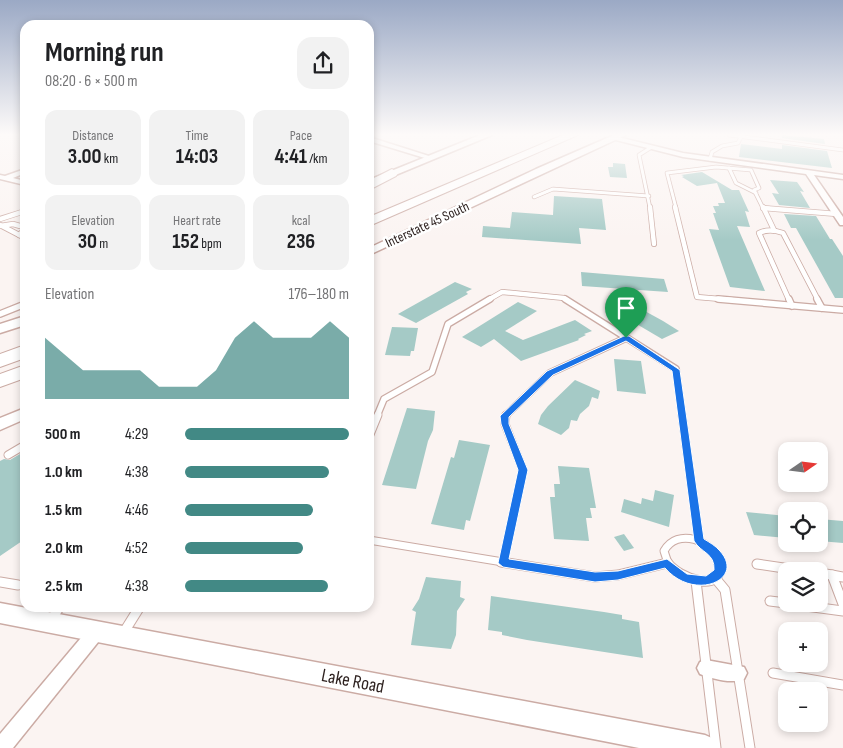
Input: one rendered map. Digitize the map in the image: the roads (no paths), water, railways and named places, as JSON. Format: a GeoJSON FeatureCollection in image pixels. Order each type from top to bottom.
{"type":"FeatureCollection","features":[{"type":"Feature","properties":{"kind":"highway"},"geometry":{"type":"LineString","coordinates":[[374,207],[464,170]]}},
{"type":"Feature","properties":{"kind":"highway"},"geometry":{"type":"LineString","coordinates":[[374,220],[491,170]]}},
{"type":"Feature","properties":{"kind":"highway"},"geometry":{"type":"LineString","coordinates":[[374,182],[392,173]]}},
{"type":"Feature","properties":{"kind":"highway"},"geometry":{"type":"LineString","coordinates":[[0,360],[20,351]]}},
{"type":"Feature","properties":{"kind":"highway"},"geometry":{"type":"LineString","coordinates":[[0,381],[20,372]]}},
{"type":"Feature","properties":{"kind":"main road"},"geometry":{"type":"LineString","coordinates":[[392,173],[400,170]]}},
{"type":"Feature","properties":{"kind":"main road","name":"Interstate 45 South"},"geometry":{"type":"LineString","coordinates":[[374,250],[542,170]]}},
{"type":"Feature","properties":{"kind":"main road"},"geometry":{"type":"LineString","coordinates":[[0,329],[20,322]]}},
{"type":"Feature","properties":{"kind":"main road"},"geometry":{"type":"LineString","coordinates":[[0,425],[20,415]]}},
{"type":"Feature","properties":{"kind":"main road","name":"Lake Road"},"geometry":{"type":"LineString","coordinates":[[0,613],[55,615],[97,631],[705,748]]}},
{"type":"Feature","properties":{"kind":"street"},"geometry":{"type":"LineString","coordinates":[[792,170],[843,177]]}},
{"type":"Feature","properties":{"kind":"street"},"geometry":{"type":"LineString","coordinates":[[808,172],[843,222]]}},
{"type":"Feature","properties":{"kind":"street"},"geometry":{"type":"LineString","coordinates":[[3,178],[20,173]]}},
{"type":"Feature","properties":{"kind":"street"},"geometry":{"type":"LineString","coordinates":[[3,178],[20,182]]}},
{"type":"Feature","properties":{"kind":"street"},"geometry":{"type":"LineString","coordinates":[[1,748],[97,631]]}},
{"type":"Feature","properties":{"kind":"street"},"geometry":{"type":"LineString","coordinates":[[706,668],[738,673]]}},
{"type":"Feature","properties":{"kind":"lane"},"geometry":{"type":"LineString","coordinates":[[643,170],[649,196],[654,244]]}},
{"type":"Feature","properties":{"kind":"lane"},"geometry":{"type":"LineString","coordinates":[[692,170],[667,173],[697,297],[843,310]]}},
{"type":"Feature","properties":{"kind":"lane"},"geometry":{"type":"LineString","coordinates":[[731,170],[736,183],[756,193]]}},
{"type":"Feature","properties":{"kind":"lane"},"geometry":{"type":"LineString","coordinates":[[749,170],[759,188],[754,190],[774,230]]}},
{"type":"Feature","properties":{"kind":"lane"},"geometry":{"type":"LineString","coordinates":[[534,197],[553,189],[649,196]]}},
{"type":"Feature","properties":{"kind":"lane"},"geometry":{"type":"LineString","coordinates":[[763,208],[837,214]]}},
{"type":"Feature","properties":{"kind":"lane"},"geometry":{"type":"LineString","coordinates":[[0,219],[20,212]]}},
{"type":"Feature","properties":{"kind":"lane"},"geometry":{"type":"LineString","coordinates":[[0,226],[13,224],[20,226]]}},
{"type":"Feature","properties":{"kind":"lane"},"geometry":{"type":"LineString","coordinates":[[0,226],[19,235]]}},
{"type":"Feature","properties":{"kind":"lane"},"geometry":{"type":"LineString","coordinates":[[792,306],[759,233],[774,230],[783,233],[822,308]]}},
{"type":"Feature","properties":{"kind":"lane"},"geometry":{"type":"LineString","coordinates":[[374,425],[384,400],[432,372],[448,324],[502,292],[564,298],[676,370],[699,541]]}},
{"type":"Feature","properties":{"kind":"lane"},"geometry":{"type":"LineString","coordinates":[[0,314],[20,306]]}},
{"type":"Feature","properties":{"kind":"lane"},"geometry":{"type":"LineString","coordinates":[[503,563],[523,470],[505,424],[505,416],[550,373],[626,338]]}},
{"type":"Feature","properties":{"kind":"lane"},"geometry":{"type":"LineString","coordinates":[[8,455],[20,448]]}},
{"type":"Feature","properties":{"kind":"lane"},"geometry":{"type":"LineString","coordinates":[[684,538],[699,541],[716,554],[720,563],[720,571],[715,578],[706,581],[684,578],[667,563],[664,554],[665,547],[670,541],[684,538]]}},
{"type":"Feature","properties":{"kind":"lane"},"geometry":{"type":"LineString","coordinates":[[374,541],[595,577],[618,575],[667,563]]}},
{"type":"Feature","properties":{"kind":"lane"},"geometry":{"type":"LineString","coordinates":[[757,564],[778,567]]}},
{"type":"Feature","properties":{"kind":"lane"},"geometry":{"type":"LineString","coordinates":[[828,575],[843,577]]}},
{"type":"Feature","properties":{"kind":"lane"},"geometry":{"type":"LineString","coordinates":[[832,576],[843,604]]}},
{"type":"Feature","properties":{"kind":"lane"},"geometry":{"type":"LineString","coordinates":[[715,578],[725,590],[750,748]]}},
{"type":"Feature","properties":{"kind":"lane"},"geometry":{"type":"LineString","coordinates":[[696,581],[716,748]]}},
{"type":"Feature","properties":{"kind":"lane"},"geometry":{"type":"LineString","coordinates":[[0,582],[18,585]]}},
{"type":"Feature","properties":{"kind":"lane"},"geometry":{"type":"LineString","coordinates":[[770,601],[778,602]]}},
{"type":"Feature","properties":{"kind":"lane"},"geometry":{"type":"LineString","coordinates":[[828,609],[843,611]]}},
{"type":"Feature","properties":{"kind":"lane"},"geometry":{"type":"LineString","coordinates":[[122,636],[136,612]]}},
{"type":"Feature","properties":{"kind":"lane"},"geometry":{"type":"LineString","coordinates":[[773,673],[843,685]]}}]}
